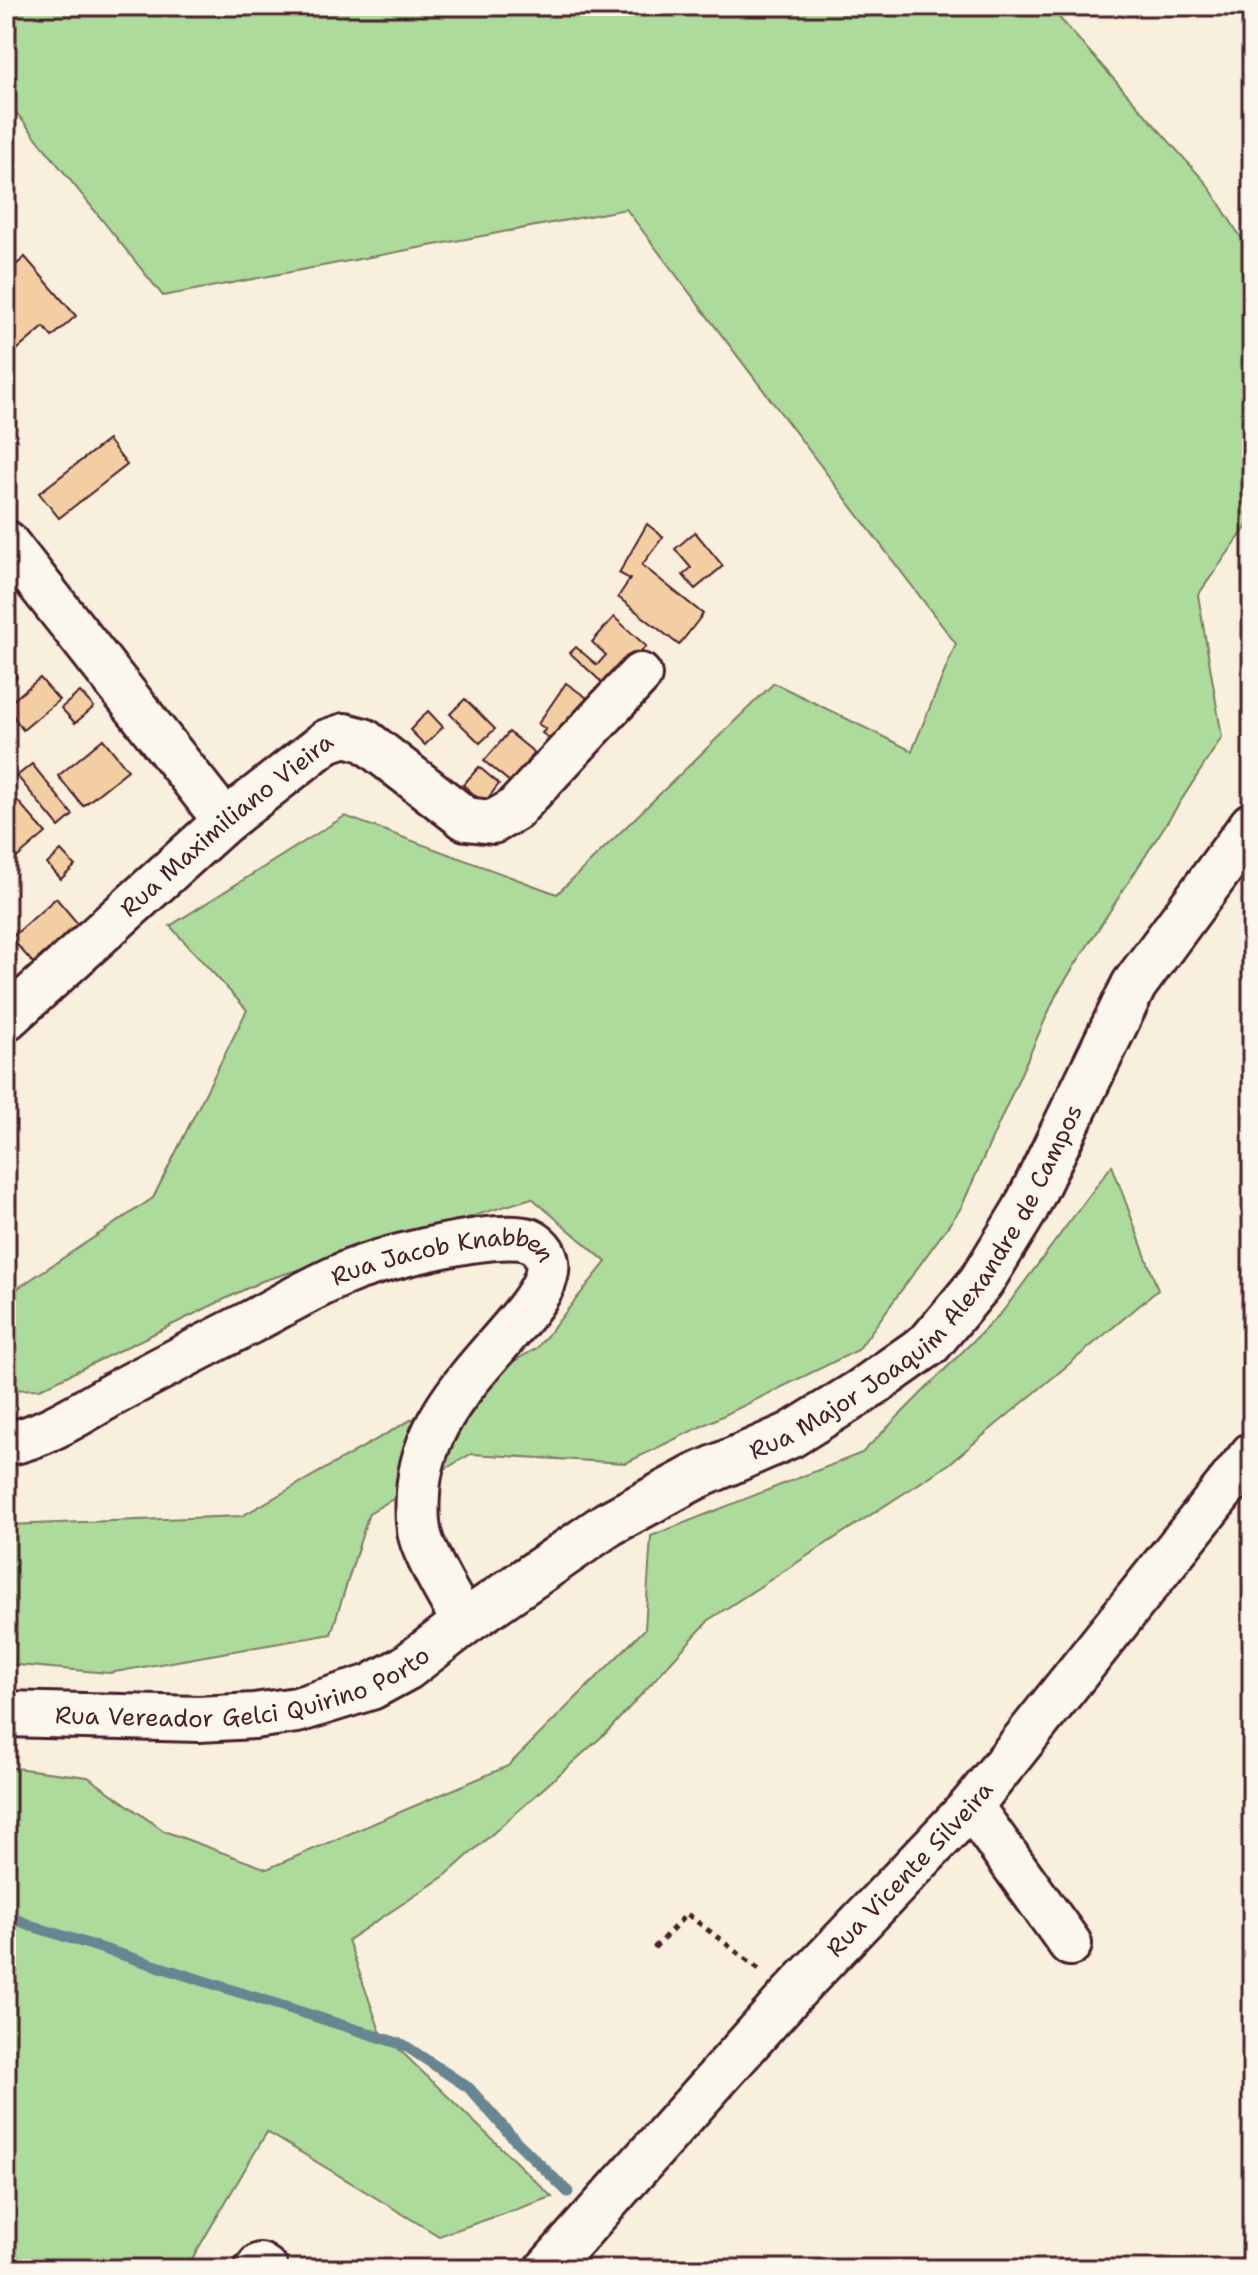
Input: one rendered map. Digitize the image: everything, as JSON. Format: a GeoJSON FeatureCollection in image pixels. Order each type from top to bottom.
{"type":"FeatureCollection","features":[{"type":"Feature","properties":{"kind":"main road","name":"Rua Major Joaquim Alexandre de Campos"},"geometry":{"type":"LineString","coordinates":[[464,1623],[608,1524],[695,1477],[791,1435],[862,1391],[930,1343],[981,1282],[1025,1210],[1134,985],[1252,825]]}},
{"type":"Feature","properties":{"kind":"main road","name":"Rua Vereador Gelci Quirino Porto"},"geometry":{"type":"LineString","coordinates":[[6,1714],[199,1719],[297,1710],[371,1687],[406,1668],[464,1623]]}},
{"type":"Feature","properties":{"kind":"street"},"geometry":{"type":"LineString","coordinates":[[6,542],[225,821]]}},
{"type":"Feature","properties":{"kind":"street","name":"Rua Maximiliano Vieira"},"geometry":{"type":"LineString","coordinates":[[6,1019],[225,821],[327,741],[345,735],[364,740],[466,819],[493,822],[514,810],[640,675]]}},
{"type":"Feature","properties":{"kind":"street","name":"Rua Jacob Knabben"},"geometry":{"type":"LineString","coordinates":[[6,1444],[58,1427],[116,1393],[352,1271],[394,1258],[477,1241],[502,1238],[528,1240],[546,1255],[548,1267],[543,1284],[533,1301],[460,1389],[434,1428],[418,1483],[421,1541],[464,1623]]}},
{"type":"Feature","properties":{"kind":"street","name":"Rua Vicente Silveira"},"geometry":{"type":"LineString","coordinates":[[547,2269],[792,1994],[971,1806],[1252,1454]]}},
{"type":"Feature","properties":{"kind":"street"},"geometry":{"type":"LineString","coordinates":[[971,1806],[1070,1944]]}},
{"type":"Feature","properties":{"kind":"street"},"geometry":{"type":"LineString","coordinates":[[257,2269],[260,2265],[266,2269]]}},
{"type":"Feature","properties":{"kind":"path"},"geometry":{"type":"LineString","coordinates":[[654,1948],[687,1914],[792,1994]]}},
{"type":"Feature","properties":{"kind":"green space"},"geometry":{"type":"Polygon","coordinates":[[[6,6],[1049,6],[1207,184],[1252,255],[1252,519],[1198,595],[1222,737],[1057,993],[961,1208],[858,1350],[626,1463],[471,1454],[369,1513],[331,1634],[109,1673],[6,1664],[6,1525],[242,1516],[537,1348],[606,1262],[532,1198],[262,1281],[40,1389],[6,1390],[6,1296],[153,1198],[247,1010],[170,926],[345,816],[557,894],[774,683],[912,751],[956,644],[626,209],[163,296],[6,100],[6,6]]]}},
{"type":"Feature","properties":{"kind":"green space"},"geometry":{"type":"Polygon","coordinates":[[[1112,1165],[1158,1290],[949,1464],[710,1619],[607,1732],[446,1875],[348,1940],[380,2031],[552,2197],[439,2236],[267,2132],[186,2269],[6,2269],[6,1767],[88,1777],[164,1831],[267,1869],[508,1766],[645,1629],[651,1536],[862,1453],[1003,1311],[1112,1165]]]}},
{"type":"Feature","properties":{"kind":"building"},"geometry":{"type":"Polygon","coordinates":[[[25,257],[76,316],[52,337],[44,327],[6,359],[6,274],[25,257]]]}},
{"type":"Feature","properties":{"kind":"building"},"geometry":{"type":"Polygon","coordinates":[[[108,440],[127,465],[59,518],[39,493],[108,440]]]}},
{"type":"Feature","properties":{"kind":"building"},"geometry":{"type":"Polygon","coordinates":[[[647,524],[663,537],[642,565],[703,614],[679,645],[618,597],[630,579],[619,573],[647,524]]]}},
{"type":"Feature","properties":{"kind":"building"},"geometry":{"type":"Polygon","coordinates":[[[695,532],[723,566],[695,589],[683,575],[691,568],[675,549],[695,532]]]}},
{"type":"Feature","properties":{"kind":"building"},"geometry":{"type":"Polygon","coordinates":[[[614,617],[646,646],[608,688],[570,653],[576,647],[597,665],[606,655],[592,642],[614,617]]]}},
{"type":"Feature","properties":{"kind":"building"},"geometry":{"type":"Polygon","coordinates":[[[6,663],[17,677],[6,686],[6,663]]]}},
{"type":"Feature","properties":{"kind":"building"},"geometry":{"type":"Polygon","coordinates":[[[40,678],[59,700],[23,730],[6,706],[40,678]]]}},
{"type":"Feature","properties":{"kind":"building"},"geometry":{"type":"Polygon","coordinates":[[[566,683],[590,700],[553,751],[546,745],[550,739],[542,733],[546,729],[538,724],[566,683]]]}},
{"type":"Feature","properties":{"kind":"building"},"geometry":{"type":"Polygon","coordinates":[[[80,692],[94,707],[75,723],[61,708],[80,692]]]}},
{"type":"Feature","properties":{"kind":"building"},"geometry":{"type":"Polygon","coordinates":[[[465,699],[495,729],[480,743],[450,714],[465,699]]]}},
{"type":"Feature","properties":{"kind":"building"},"geometry":{"type":"Polygon","coordinates":[[[428,711],[443,727],[425,745],[410,730],[428,711]]]}},
{"type":"Feature","properties":{"kind":"building"},"geometry":{"type":"Polygon","coordinates":[[[509,732],[535,753],[510,782],[484,761],[509,732]]]}},
{"type":"Feature","properties":{"kind":"building"},"geometry":{"type":"Polygon","coordinates":[[[103,739],[128,770],[83,806],[58,776],[103,739]]]}},
{"type":"Feature","properties":{"kind":"building"},"geometry":{"type":"Polygon","coordinates":[[[32,764],[73,815],[59,827],[17,776],[32,764]]]}},
{"type":"Feature","properties":{"kind":"building"},"geometry":{"type":"Polygon","coordinates":[[[479,767],[499,784],[484,803],[463,785],[479,767]]]}},
{"type":"Feature","properties":{"kind":"building"},"geometry":{"type":"Polygon","coordinates":[[[15,798],[46,833],[6,867],[6,806],[15,798]]]}},
{"type":"Feature","properties":{"kind":"building"},"geometry":{"type":"Polygon","coordinates":[[[61,851],[75,866],[61,879],[47,864],[61,851]]]}},
{"type":"Feature","properties":{"kind":"building"},"geometry":{"type":"Polygon","coordinates":[[[56,898],[78,924],[33,963],[11,938],[56,898]]]}},
{"type":"Feature","properties":{"kind":"waterway"},"geometry":{"type":"LineString","coordinates":[[6,1915],[404,2045],[469,2088],[515,2140],[568,2192]]}}]}
